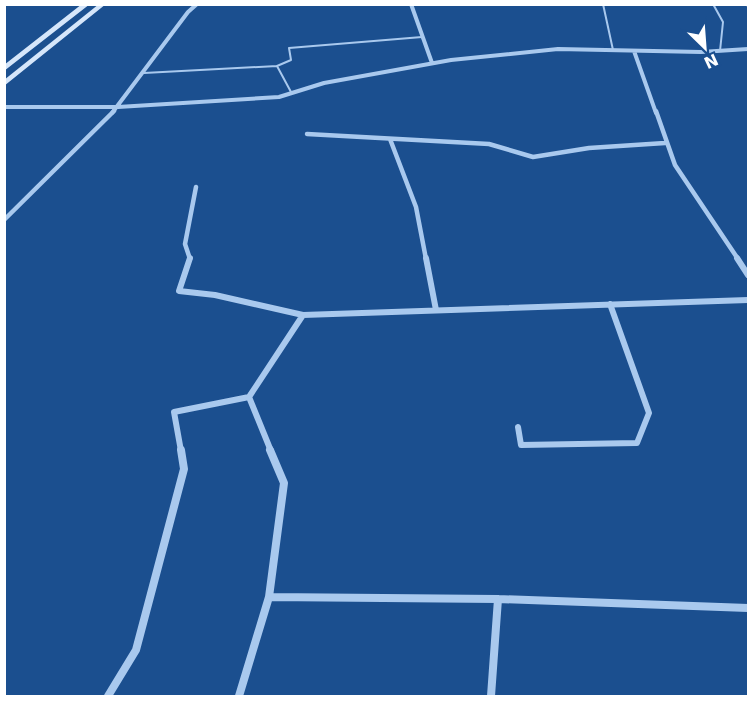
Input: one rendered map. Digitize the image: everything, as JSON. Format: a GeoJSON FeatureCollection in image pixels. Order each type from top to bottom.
{"type":"FeatureCollection","features":[{"type":"Feature","properties":{"kind":"street"},"geometry":{"type":"LineString","coordinates":[[4,69],[87,4]]}},
{"type":"Feature","properties":{"kind":"street"},"geometry":{"type":"LineString","coordinates":[[4,84],[103,4]]}},
{"type":"Feature","properties":{"kind":"street"},"geometry":{"type":"LineString","coordinates":[[4,220],[118,106],[188,12],[197,4]]}},
{"type":"Feature","properties":{"kind":"street"},"geometry":{"type":"LineString","coordinates":[[411,4],[432,63]]}},
{"type":"Feature","properties":{"kind":"street"},"geometry":{"type":"LineString","coordinates":[[4,107],[118,106],[279,98],[291,92],[432,63],[558,49],[720,51],[748,49]]}},
{"type":"Feature","properties":{"kind":"street"},"geometry":{"type":"LineString","coordinates":[[634,51],[654,101],[665,143],[675,165],[748,276]]}},
{"type":"Feature","properties":{"kind":"street"},"geometry":{"type":"LineString","coordinates":[[307,134],[489,144],[533,157],[590,148],[665,143]]}},
{"type":"Feature","properties":{"kind":"street"},"geometry":{"type":"LineString","coordinates":[[390,139],[416,207],[436,310]]}},
{"type":"Feature","properties":{"kind":"street"},"geometry":{"type":"LineString","coordinates":[[196,187],[185,244],[190,258],[179,291],[215,295],[303,315],[748,300]]}},
{"type":"Feature","properties":{"kind":"street"},"geometry":{"type":"LineString","coordinates":[[518,427],[521,445],[637,443],[649,412],[610,304]]}},
{"type":"Feature","properties":{"kind":"street"},"geometry":{"type":"LineString","coordinates":[[108,696],[136,650],[184,469],[174,412],[249,397],[303,315]]}},
{"type":"Feature","properties":{"kind":"street"},"geometry":{"type":"LineString","coordinates":[[239,696],[269,597],[284,483],[249,397]]}},
{"type":"Feature","properties":{"kind":"street"},"geometry":{"type":"LineString","coordinates":[[269,597],[498,599],[748,608]]}},
{"type":"Feature","properties":{"kind":"street"},"geometry":{"type":"LineString","coordinates":[[491,696],[498,599]]}},
{"type":"Feature","properties":{"kind":"lane"},"geometry":{"type":"LineString","coordinates":[[603,4],[613,50]]}},
{"type":"Feature","properties":{"kind":"lane"},"geometry":{"type":"LineString","coordinates":[[712,4],[723,22],[720,51]]}},
{"type":"Feature","properties":{"kind":"lane"},"geometry":{"type":"LineString","coordinates":[[144,73],[277,66],[291,60],[289,48],[422,37]]}},
{"type":"Feature","properties":{"kind":"lane"},"geometry":{"type":"LineString","coordinates":[[277,66],[291,92]]}}]}
